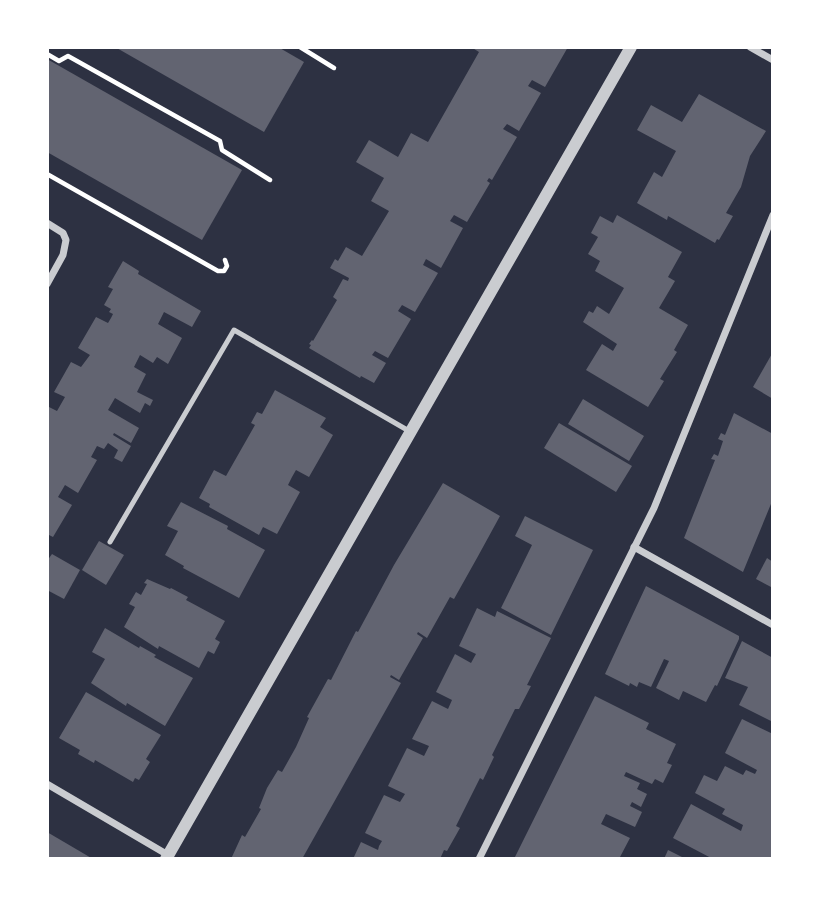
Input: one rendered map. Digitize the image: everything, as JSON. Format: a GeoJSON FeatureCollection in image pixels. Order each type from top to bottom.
{"type":"FeatureCollection","features":[{"type":"Feature","properties":{"kind":"street"},"geometry":{"type":"LineString","coordinates":[[47,785],[167,857],[631,47]]}},
{"type":"Feature","properties":{"kind":"street"},"geometry":{"type":"LineString","coordinates":[[750,47],[773,60]]}},
{"type":"Feature","properties":{"kind":"street"},"geometry":{"type":"LineString","coordinates":[[479,859],[654,508],[773,215]]}},
{"type":"Feature","properties":{"kind":"street"},"geometry":{"type":"LineString","coordinates":[[47,223],[62,233],[66,240],[63,255],[47,284]]}},
{"type":"Feature","properties":{"kind":"street"},"geometry":{"type":"LineString","coordinates":[[634,547],[773,625]]}},
{"type":"Feature","properties":{"kind":"lane"},"geometry":{"type":"LineString","coordinates":[[110,542],[234,330],[410,432]]}},
{"type":"Feature","properties":{"kind":"path"},"geometry":{"type":"LineString","coordinates":[[300,47],[334,68]]}},
{"type":"Feature","properties":{"kind":"path"},"geometry":{"type":"LineString","coordinates":[[47,54],[59,61],[68,55],[219,141],[222,150],[271,180]]}},
{"type":"Feature","properties":{"kind":"path"},"geometry":{"type":"LineString","coordinates":[[47,174],[218,271],[224,271],[227,266],[225,260]]}},
{"type":"Feature","properties":{"kind":"building"},"geometry":{"type":"Polygon","coordinates":[[[115,47],[278,47],[304,62],[264,132],[115,47]]]}},
{"type":"Feature","properties":{"kind":"building"},"geometry":{"type":"Polygon","coordinates":[[[471,47],[568,47],[545,87],[532,80],[528,86],[541,93],[519,131],[507,124],[503,129],[517,137],[492,180],[489,178],[487,181],[490,183],[467,222],[454,215],[450,221],[463,228],[441,268],[426,259],[423,265],[438,273],[415,312],[402,305],[398,311],[411,319],[388,358],[375,351],[372,355],[386,363],[374,383],[361,376],[360,378],[309,348],[337,300],[333,297],[343,279],[348,281],[349,278],[330,268],[335,259],[338,261],[346,247],[362,256],[389,211],[371,201],[384,178],[356,162],[369,140],[398,157],[411,133],[428,142],[479,52],[471,47]]]}},
{"type":"Feature","properties":{"kind":"building"},"geometry":{"type":"Polygon","coordinates":[[[47,59],[242,170],[202,240],[47,152],[47,59]]]}},
{"type":"Feature","properties":{"kind":"building"},"geometry":{"type":"Polygon","coordinates":[[[699,94],[766,131],[750,156],[741,187],[726,213],[733,216],[715,243],[668,216],[667,220],[637,203],[654,172],[662,177],[676,151],[637,130],[651,105],[682,122],[699,94]]]}},
{"type":"Feature","properties":{"kind":"building"},"geometry":{"type":"Polygon","coordinates":[[[617,215],[682,252],[668,277],[675,281],[659,308],[688,325],[674,350],[677,352],[660,379],[664,381],[648,407],[586,370],[602,344],[613,351],[617,344],[583,322],[589,311],[593,313],[597,306],[609,314],[624,288],[595,271],[600,261],[588,254],[598,237],[591,233],[600,216],[613,223],[617,215]]]}},
{"type":"Feature","properties":{"kind":"building"},"geometry":{"type":"Polygon","coordinates":[[[123,261],[139,271],[138,274],[201,311],[192,327],[164,312],[158,324],[182,338],[168,364],[157,357],[153,363],[140,355],[134,367],[146,374],[137,392],[153,400],[150,406],[145,403],[140,413],[115,398],[108,410],[139,428],[131,443],[114,433],[113,435],[131,446],[122,462],[114,458],[118,450],[108,443],[104,449],[97,446],[91,457],[97,460],[78,493],[65,485],[58,497],[72,505],[53,537],[47,534],[47,406],[57,411],[65,397],[54,392],[71,362],[81,367],[90,355],[78,348],[96,317],[108,323],[111,318],[111,309],[104,305],[113,289],[108,287],[123,261]]]}},
{"type":"Feature","properties":{"kind":"building"},"geometry":{"type":"Polygon","coordinates":[[[773,352],[773,399],[753,387],[773,352]]]}},
{"type":"Feature","properties":{"kind":"building"},"geometry":{"type":"Polygon","coordinates":[[[275,390],[326,418],[320,427],[333,435],[309,477],[296,470],[292,477],[288,485],[300,492],[277,534],[263,527],[259,535],[209,507],[210,504],[199,498],[214,470],[226,476],[255,425],[251,423],[257,412],[262,414],[275,390]]]}},
{"type":"Feature","properties":{"kind":"building"},"geometry":{"type":"Polygon","coordinates":[[[583,399],[644,436],[629,461],[568,424],[583,399]]]}},
{"type":"Feature","properties":{"kind":"building"},"geometry":{"type":"Polygon","coordinates":[[[734,413],[773,434],[773,499],[743,572],[684,538],[715,460],[711,459],[714,454],[718,456],[723,441],[718,439],[721,433],[725,435],[734,413]]]}},
{"type":"Feature","properties":{"kind":"building"},"geometry":{"type":"Polygon","coordinates":[[[559,423],[632,466],[616,492],[544,448],[559,423]]]}},
{"type":"Feature","properties":{"kind":"building"},"geometry":{"type":"Polygon","coordinates":[[[443,483],[500,516],[454,599],[450,597],[427,638],[418,632],[423,638],[399,680],[391,675],[390,677],[401,683],[302,859],[231,859],[242,835],[245,837],[261,809],[259,808],[267,788],[278,770],[282,772],[296,747],[309,718],[307,717],[328,679],[331,680],[356,631],[358,632],[443,483]]]}},
{"type":"Feature","properties":{"kind":"building"},"geometry":{"type":"Polygon","coordinates":[[[181,502],[228,526],[227,529],[265,550],[239,598],[183,568],[184,566],[165,555],[178,531],[167,526],[181,502]]]}},
{"type":"Feature","properties":{"kind":"building"},"geometry":{"type":"Polygon","coordinates":[[[525,516],[593,550],[551,635],[501,608],[532,545],[515,536],[525,516]]]}},
{"type":"Feature","properties":{"kind":"building"},"geometry":{"type":"Polygon","coordinates":[[[99,541],[124,555],[106,585],[82,570],[99,541]]]}},
{"type":"Feature","properties":{"kind":"building"},"geometry":{"type":"Polygon","coordinates":[[[52,554],[80,570],[64,599],[47,590],[47,561],[52,554]]]}},
{"type":"Feature","properties":{"kind":"building"},"geometry":{"type":"Polygon","coordinates":[[[767,558],[773,562],[771,587],[756,579],[767,558]]]}},
{"type":"Feature","properties":{"kind":"building"},"geometry":{"type":"Polygon","coordinates":[[[147,579],[188,597],[186,600],[225,621],[215,639],[220,642],[214,654],[208,651],[199,668],[159,646],[158,649],[124,627],[135,607],[129,604],[136,592],[141,595],[147,579]]]}},
{"type":"Feature","properties":{"kind":"building"},"geometry":{"type":"Polygon","coordinates":[[[646,586],[739,636],[717,686],[715,685],[706,702],[683,691],[679,700],[656,688],[669,661],[664,659],[651,687],[639,682],[637,687],[630,683],[629,686],[605,674],[646,586]]]}},
{"type":"Feature","properties":{"kind":"building"},"geometry":{"type":"Polygon","coordinates":[[[477,608],[495,617],[497,611],[551,638],[527,685],[531,686],[519,709],[515,709],[483,780],[480,778],[456,826],[460,828],[440,859],[353,859],[361,842],[378,850],[382,841],[365,833],[384,795],[400,802],[405,794],[388,786],[407,748],[424,756],[429,746],[412,739],[432,701],[448,709],[452,700],[436,692],[455,654],[471,663],[476,654],[459,646],[477,608]]]}},
{"type":"Feature","properties":{"kind":"building"},"geometry":{"type":"Polygon","coordinates":[[[105,628],[193,678],[165,726],[127,703],[126,706],[91,683],[105,659],[92,652],[105,628]]]}},
{"type":"Feature","properties":{"kind":"building"},"geometry":{"type":"Polygon","coordinates":[[[742,641],[773,658],[773,722],[739,705],[748,687],[725,678],[742,641]]]}},
{"type":"Feature","properties":{"kind":"building"},"geometry":{"type":"Polygon","coordinates":[[[86,692],[161,735],[146,759],[150,762],[139,780],[135,778],[133,782],[95,760],[94,763],[78,754],[80,750],[59,738],[86,692]]]}},
{"type":"Feature","properties":{"kind":"building"},"geometry":{"type":"Polygon","coordinates":[[[595,696],[649,723],[646,729],[676,744],[667,763],[672,765],[663,783],[655,779],[652,784],[626,772],[624,776],[640,783],[637,789],[647,794],[641,807],[632,802],[630,806],[642,812],[635,827],[606,814],[601,824],[630,838],[620,857],[624,859],[514,859],[595,696]]]}},
{"type":"Feature","properties":{"kind":"building"},"geometry":{"type":"Polygon","coordinates":[[[742,719],[773,734],[773,854],[770,859],[713,859],[673,838],[691,804],[741,831],[743,825],[722,814],[725,809],[695,793],[704,775],[717,781],[725,766],[743,775],[746,770],[755,774],[757,770],[725,753],[742,719]]]}},
{"type":"Feature","properties":{"kind":"building"},"geometry":{"type":"Polygon","coordinates":[[[47,832],[93,859],[47,859],[47,832]]]}},
{"type":"Feature","properties":{"kind":"building"},"geometry":{"type":"Polygon","coordinates":[[[668,850],[686,859],[664,859],[668,850]]]}}]}
